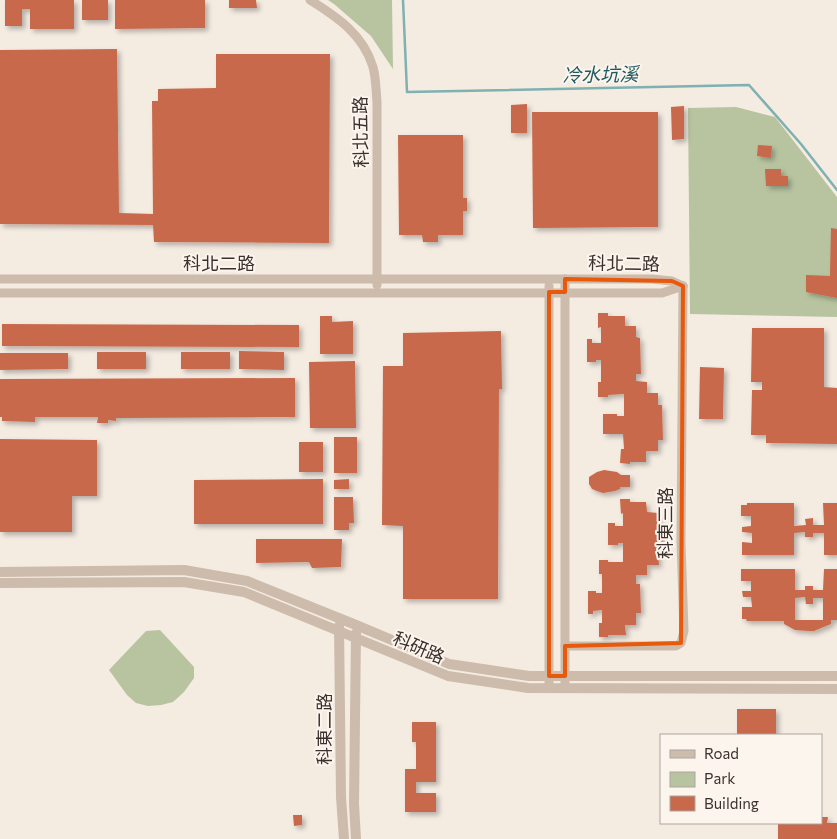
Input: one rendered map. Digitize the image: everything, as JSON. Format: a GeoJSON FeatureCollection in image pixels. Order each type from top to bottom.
{"type":"FeatureCollection","features":[{"type":"Feature","properties":{"kind":"street","name":"科北五路"},"geometry":{"type":"LineString","coordinates":[[310,0],[338,18],[349,28],[366,49],[373,67],[377,102],[377,292]]}},
{"type":"Feature","properties":{"kind":"street","name":"科北二路"},"geometry":{"type":"LineString","coordinates":[[0,279],[662,279],[683,286]]}},
{"type":"Feature","properties":{"kind":"street"},"geometry":{"type":"LineString","coordinates":[[548,279],[548,688]]}},
{"type":"Feature","properties":{"kind":"street"},"geometry":{"type":"LineString","coordinates":[[565,279],[565,688]]}},
{"type":"Feature","properties":{"kind":"street","name":"科北二路"},"geometry":{"type":"LineString","coordinates":[[0,293],[662,293],[683,286]]}},
{"type":"Feature","properties":{"kind":"street","name":"科東三路"},"geometry":{"type":"LineString","coordinates":[[565,646],[676,646],[681,643],[684,631],[680,542],[683,286]]}},
{"type":"Feature","properties":{"kind":"street","name":"科研路"},"geometry":{"type":"LineString","coordinates":[[0,572],[184,570],[247,581],[449,664],[529,676],[837,676]]}},
{"type":"Feature","properties":{"kind":"street","name":"科研路"},"geometry":{"type":"LineString","coordinates":[[0,583],[184,582],[244,592],[448,676],[528,688],[837,689]]}},
{"type":"Feature","properties":{"kind":"street","name":"科東二路"},"geometry":{"type":"LineString","coordinates":[[339,618],[340,753],[344,839]]}},
{"type":"Feature","properties":{"kind":"street","name":"科東二路"},"geometry":{"type":"LineString","coordinates":[[356,625],[354,813],[356,839]]}},
{"type":"Feature","properties":{"kind":"street"},"geometry":{"type":"LineString","coordinates":[[340,753],[355,752]]}},
{"type":"Feature","properties":{"kind":"street"},"geometry":{"type":"LineString","coordinates":[[342,814],[354,813]]}},
{"type":"Feature","properties":{"kind":"highlighted area"},"geometry":{"type":"Polygon","coordinates":[[[565,279],[672,281],[683,286],[681,643],[565,646],[565,676],[549,676],[549,292],[565,292],[565,279]]]}},
{"type":"Feature","properties":{"kind":"green space"},"geometry":{"type":"Polygon","coordinates":[[[328,0],[392,0],[393,69],[371,36],[328,0]]]}},
{"type":"Feature","properties":{"kind":"green space"},"geometry":{"type":"Polygon","coordinates":[[[736,107],[775,117],[837,197],[837,317],[690,314],[688,108],[736,107]]]}},
{"type":"Feature","properties":{"kind":"green space"},"geometry":{"type":"Polygon","coordinates":[[[160,630],[194,667],[194,678],[184,692],[173,702],[148,706],[136,703],[127,695],[109,670],[146,631],[160,630]]]}},
{"type":"Feature","properties":{"kind":"building"},"geometry":{"type":"Polygon","coordinates":[[[5,0],[74,0],[74,29],[30,29],[30,9],[22,9],[22,26],[5,26],[5,0]]]}},
{"type":"Feature","properties":{"kind":"building"},"geometry":{"type":"Polygon","coordinates":[[[82,0],[108,0],[108,20],[82,20],[82,0]]]}},
{"type":"Feature","properties":{"kind":"building"},"geometry":{"type":"Polygon","coordinates":[[[115,0],[205,0],[205,28],[115,29],[115,0]]]}},
{"type":"Feature","properties":{"kind":"building"},"geometry":{"type":"Polygon","coordinates":[[[229,0],[256,0],[257,8],[229,8],[229,0]]]}},
{"type":"Feature","properties":{"kind":"building"},"geometry":{"type":"Polygon","coordinates":[[[117,49],[119,213],[153,214],[152,101],[158,101],[158,89],[216,88],[216,54],[330,54],[329,243],[154,242],[153,225],[0,224],[0,50],[117,49]]]}},
{"type":"Feature","properties":{"kind":"building"},"geometry":{"type":"Polygon","coordinates":[[[527,104],[527,133],[511,133],[511,105],[527,104]]]}},
{"type":"Feature","properties":{"kind":"building"},"geometry":{"type":"Polygon","coordinates":[[[684,106],[684,139],[672,140],[671,107],[684,106]]]}},
{"type":"Feature","properties":{"kind":"building"},"geometry":{"type":"Polygon","coordinates":[[[532,112],[658,112],[658,227],[533,228],[532,112]]]}},
{"type":"Feature","properties":{"kind":"building"},"geometry":{"type":"Polygon","coordinates":[[[398,135],[463,135],[463,198],[467,198],[467,211],[463,211],[463,235],[438,235],[438,242],[423,242],[422,235],[399,235],[398,135]]]}},
{"type":"Feature","properties":{"kind":"building"},"geometry":{"type":"Polygon","coordinates":[[[758,145],[772,146],[771,158],[757,156],[758,145]]]}},
{"type":"Feature","properties":{"kind":"building"},"geometry":{"type":"Polygon","coordinates":[[[765,169],[781,169],[781,176],[788,176],[788,186],[766,186],[765,169]]]}},
{"type":"Feature","properties":{"kind":"building"},"geometry":{"type":"Polygon","coordinates":[[[831,228],[837,229],[837,298],[806,292],[806,275],[830,276],[831,228]]]}},
{"type":"Feature","properties":{"kind":"building"},"geometry":{"type":"Polygon","coordinates":[[[598,313],[608,313],[608,316],[625,316],[625,326],[636,326],[636,337],[640,338],[641,374],[636,374],[636,381],[647,382],[647,393],[658,393],[658,405],[662,405],[663,440],[658,440],[658,451],[646,451],[646,462],[620,463],[621,449],[624,449],[623,434],[603,434],[603,414],[624,416],[624,394],[598,397],[598,382],[601,382],[601,360],[587,362],[587,339],[592,339],[592,343],[601,343],[601,327],[598,328],[598,313]]]}},
{"type":"Feature","properties":{"kind":"building"},"geometry":{"type":"Polygon","coordinates":[[[320,316],[332,316],[332,322],[353,321],[353,354],[320,354],[320,316]]]}},
{"type":"Feature","properties":{"kind":"building"},"geometry":{"type":"Polygon","coordinates":[[[2,324],[299,325],[299,347],[2,346],[2,324]]]}},
{"type":"Feature","properties":{"kind":"building"},"geometry":{"type":"Polygon","coordinates":[[[752,328],[824,328],[824,387],[837,388],[837,444],[766,443],[766,435],[751,435],[752,390],[762,390],[762,382],[751,382],[752,328]]]}},
{"type":"Feature","properties":{"kind":"building"},"geometry":{"type":"Polygon","coordinates":[[[501,331],[502,389],[499,389],[498,599],[403,599],[403,526],[382,525],[383,366],[403,366],[403,333],[501,331]]]}},
{"type":"Feature","properties":{"kind":"building"},"geometry":{"type":"Polygon","coordinates":[[[239,351],[284,352],[284,370],[239,369],[239,351]]]}},
{"type":"Feature","properties":{"kind":"building"},"geometry":{"type":"Polygon","coordinates":[[[97,352],[146,352],[146,369],[97,369],[97,352]]]}},
{"type":"Feature","properties":{"kind":"building"},"geometry":{"type":"Polygon","coordinates":[[[181,352],[230,352],[230,369],[181,369],[181,352]]]}},
{"type":"Feature","properties":{"kind":"building"},"geometry":{"type":"Polygon","coordinates":[[[0,353],[68,353],[68,369],[0,370],[0,353]]]}},
{"type":"Feature","properties":{"kind":"building"},"geometry":{"type":"Polygon","coordinates":[[[355,361],[356,428],[310,428],[309,362],[355,361]]]}},
{"type":"Feature","properties":{"kind":"building"},"geometry":{"type":"Polygon","coordinates":[[[700,367],[724,368],[723,419],[699,419],[700,367]]]}},
{"type":"Feature","properties":{"kind":"building"},"geometry":{"type":"Polygon","coordinates":[[[295,378],[295,417],[116,418],[116,421],[108,420],[108,423],[97,423],[98,417],[35,417],[35,422],[2,421],[2,417],[0,417],[0,379],[295,378]]]}},
{"type":"Feature","properties":{"kind":"building"},"geometry":{"type":"Polygon","coordinates":[[[334,437],[357,437],[357,473],[334,473],[334,437]]]}},
{"type":"Feature","properties":{"kind":"building"},"geometry":{"type":"Polygon","coordinates":[[[0,439],[97,440],[97,496],[72,496],[72,532],[0,532],[0,439]]]}},
{"type":"Feature","properties":{"kind":"building"},"geometry":{"type":"Polygon","coordinates":[[[299,442],[323,442],[323,472],[299,472],[299,442]]]}},
{"type":"Feature","properties":{"kind":"building"},"geometry":{"type":"Polygon","coordinates":[[[604,470],[617,472],[621,475],[630,475],[630,487],[620,487],[620,489],[615,491],[603,493],[592,489],[589,484],[589,477],[604,470]]]}},
{"type":"Feature","properties":{"kind":"building"},"geometry":{"type":"Polygon","coordinates":[[[323,479],[323,524],[194,524],[194,480],[323,479]]]}},
{"type":"Feature","properties":{"kind":"building"},"geometry":{"type":"Polygon","coordinates":[[[349,479],[349,489],[334,489],[334,480],[349,479]]]}},
{"type":"Feature","properties":{"kind":"building"},"geometry":{"type":"Polygon","coordinates":[[[334,497],[353,497],[354,523],[349,523],[349,530],[334,530],[334,497]]]}},
{"type":"Feature","properties":{"kind":"building"},"geometry":{"type":"Polygon","coordinates":[[[620,499],[630,499],[630,502],[646,502],[647,512],[658,513],[658,523],[662,523],[663,553],[658,553],[659,565],[647,565],[647,575],[636,575],[636,584],[640,584],[641,613],[636,613],[636,625],[625,625],[626,635],[599,637],[599,623],[602,623],[602,610],[593,611],[593,614],[588,614],[588,591],[602,593],[602,574],[599,574],[599,560],[623,562],[623,543],[608,545],[608,523],[615,523],[615,526],[623,526],[620,499]]]}},
{"type":"Feature","properties":{"kind":"building"},"geometry":{"type":"Polygon","coordinates":[[[747,503],[794,503],[794,526],[806,525],[805,519],[813,518],[813,525],[824,525],[823,503],[837,503],[837,555],[824,555],[824,533],[813,533],[813,537],[805,537],[805,532],[794,533],[794,555],[742,555],[742,542],[752,543],[752,533],[742,532],[742,527],[751,526],[751,516],[741,516],[741,505],[747,505],[747,503]]]}},
{"type":"Feature","properties":{"kind":"building"},"geometry":{"type":"Polygon","coordinates":[[[256,539],[342,539],[341,567],[312,568],[309,562],[256,563],[256,539]]]}},
{"type":"Feature","properties":{"kind":"building"},"geometry":{"type":"Polygon","coordinates":[[[741,569],[795,569],[795,590],[805,590],[805,586],[813,586],[813,590],[823,590],[824,569],[837,569],[837,620],[831,620],[831,624],[814,631],[809,631],[795,630],[784,624],[784,621],[747,621],[742,619],[742,607],[752,607],[751,597],[743,597],[742,591],[751,591],[751,581],[741,581],[741,569]],[[805,597],[795,598],[795,620],[823,620],[823,598],[813,598],[813,604],[806,604],[805,597]]]}},
{"type":"Feature","properties":{"kind":"building"},"geometry":{"type":"Polygon","coordinates":[[[737,709],[776,709],[776,734],[737,734],[737,709]]]}},
{"type":"Feature","properties":{"kind":"building"},"geometry":{"type":"Polygon","coordinates":[[[412,722],[436,722],[436,782],[416,782],[416,793],[436,793],[436,812],[405,812],[405,769],[416,769],[416,742],[412,742],[412,722]]]}},
{"type":"Feature","properties":{"kind":"building"},"geometry":{"type":"Polygon","coordinates":[[[293,815],[302,815],[302,825],[294,826],[293,815]]]}},
{"type":"Feature","properties":{"kind":"building"},"geometry":{"type":"Polygon","coordinates":[[[822,817],[828,817],[827,823],[837,823],[837,839],[778,839],[778,824],[822,824],[822,817]]]}},
{"type":"Feature","properties":{"kind":"waterway","name":"冷水坑溪"},"geometry":{"type":"LineString","coordinates":[[403,0],[407,92],[749,85],[801,144],[837,190]]}}]}
